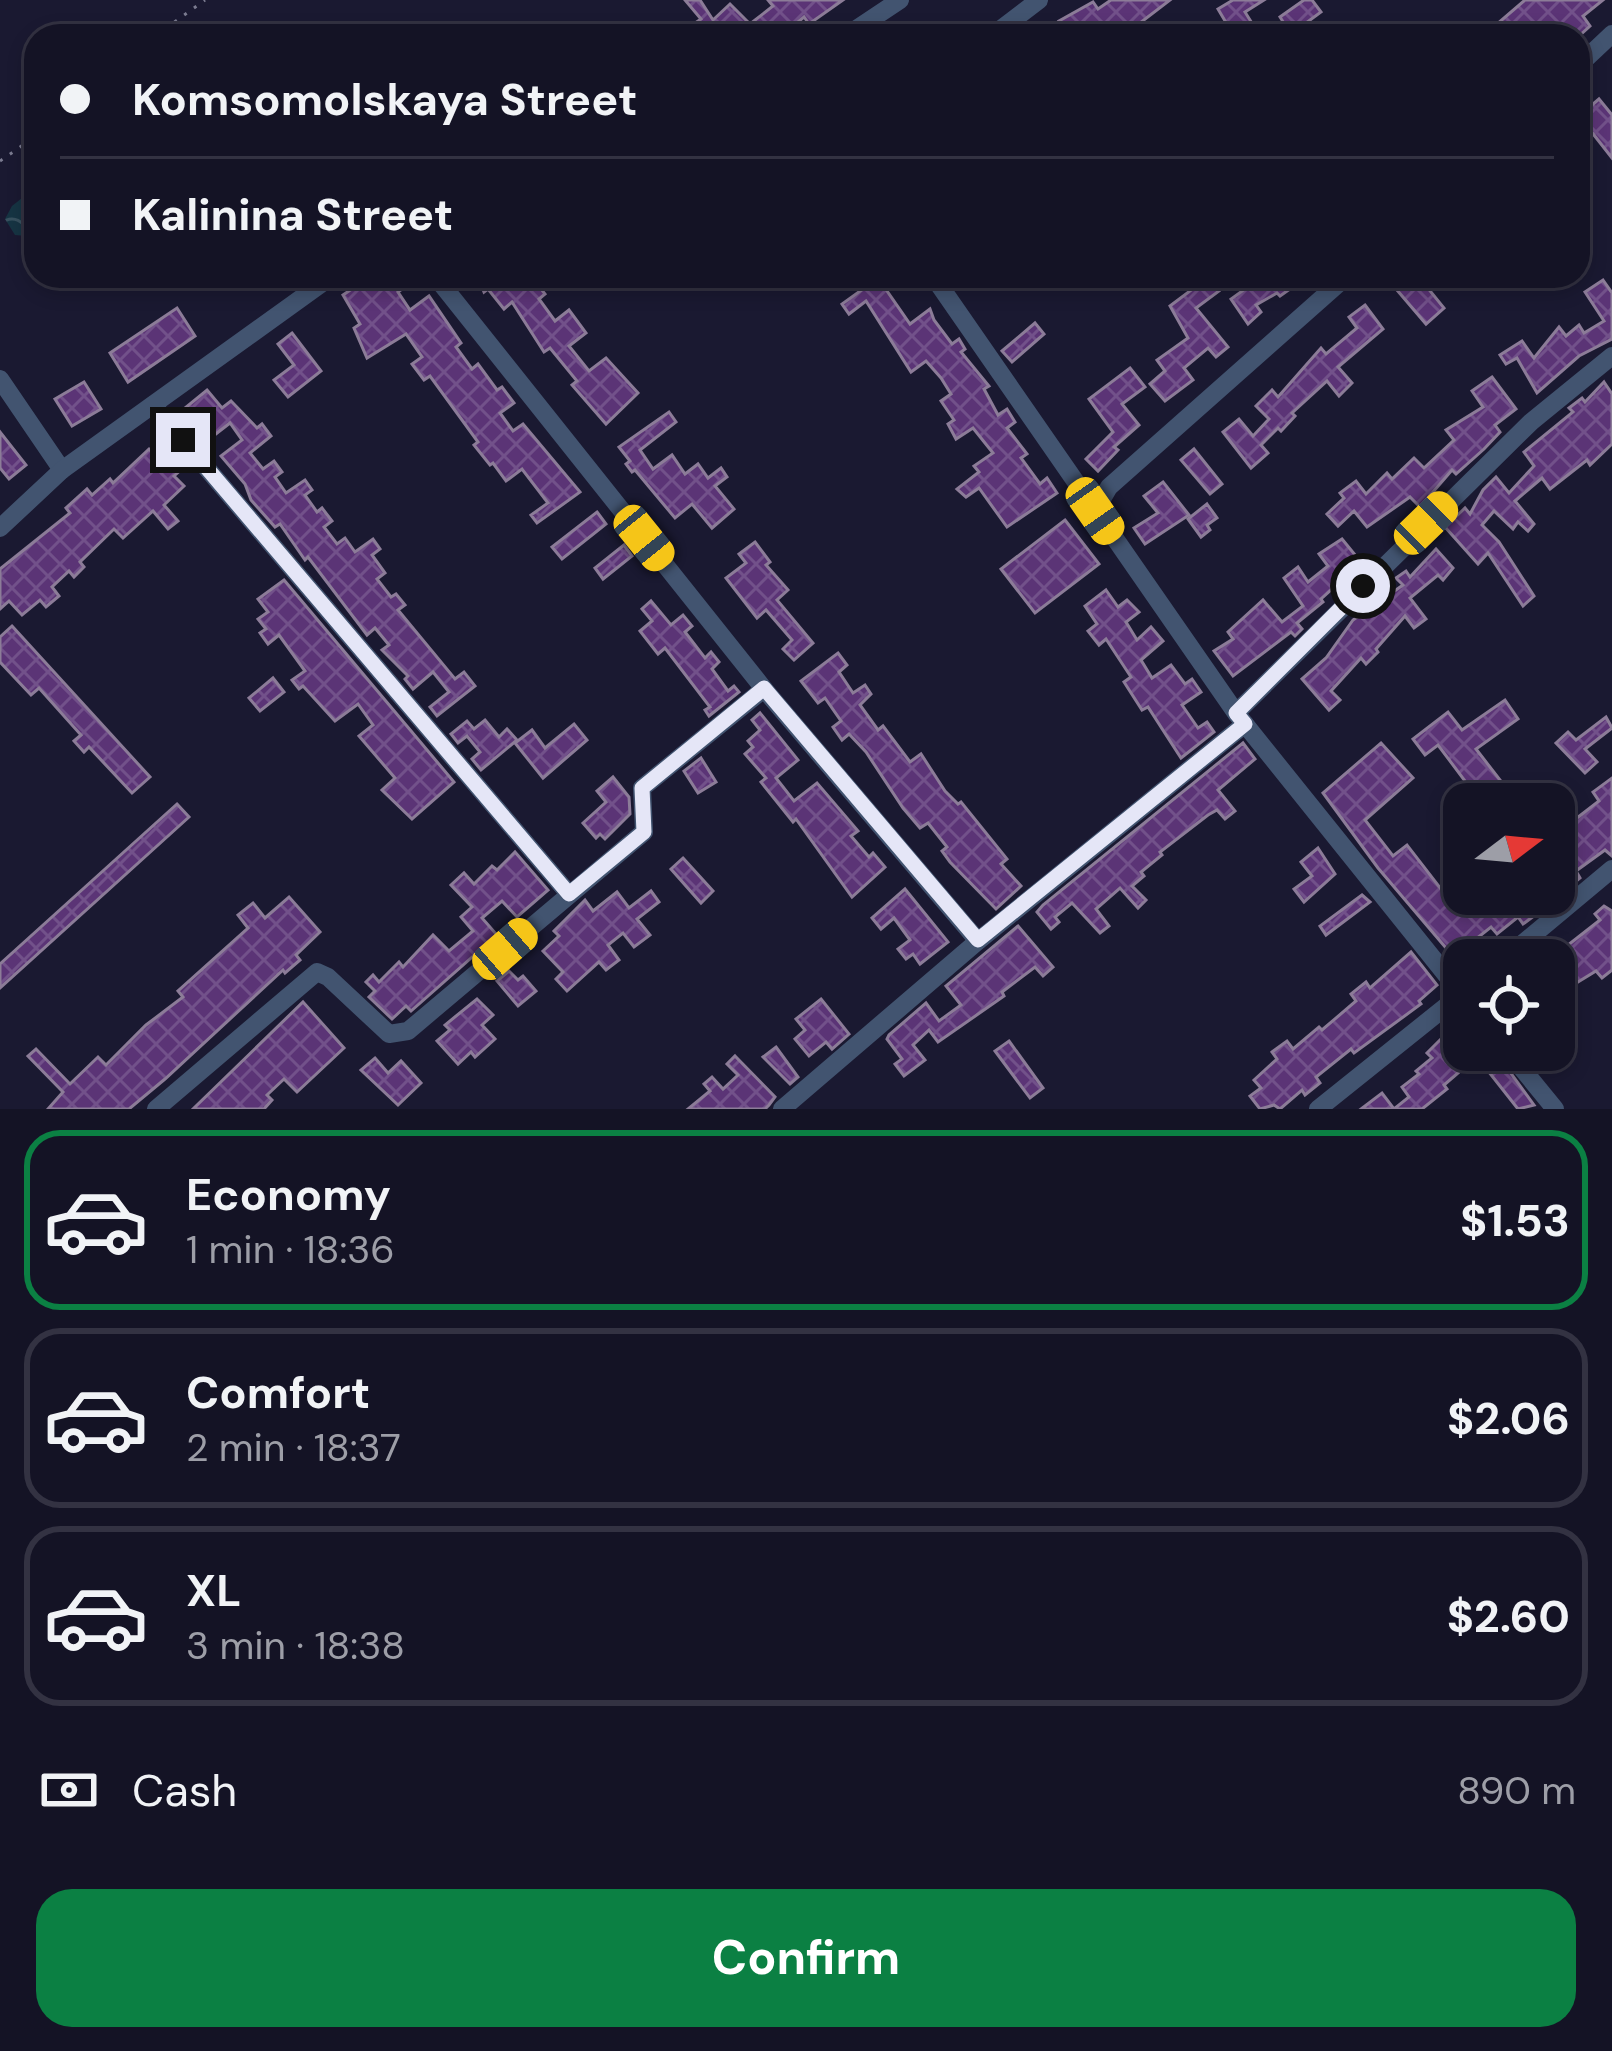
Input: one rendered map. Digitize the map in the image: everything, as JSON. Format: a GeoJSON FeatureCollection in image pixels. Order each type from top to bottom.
{"type":"FeatureCollection","features":[{"type":"Feature","properties":{"kind":"street"},"geometry":{"type":"LineString","coordinates":[[864,24],[900,0]]}},
{"type":"Feature","properties":{"kind":"street"},"geometry":{"type":"LineString","coordinates":[[1008,24],[1039,0]]}},
{"type":"Feature","properties":{"kind":"street"},"geometry":{"type":"LineString","coordinates":[[1590,55],[1612,34]]}},
{"type":"Feature","properties":{"kind":"street"},"geometry":{"type":"LineString","coordinates":[[0,528],[62,470],[315,288]]}},
{"type":"Feature","properties":{"kind":"street"},"geometry":{"type":"LineString","coordinates":[[445,288],[764,688],[978,940]]}},
{"type":"Feature","properties":{"kind":"street"},"geometry":{"type":"LineString","coordinates":[[942,288],[1240,719],[1443,969]]}},
{"type":"Feature","properties":{"kind":"street"},"geometry":{"type":"LineString","coordinates":[[1095,511],[1109,487],[1333,288]]}},
{"type":"Feature","properties":{"kind":"street"},"geometry":{"type":"LineString","coordinates":[[782,1109],[1240,719],[1531,422],[1612,356]]}},
{"type":"Feature","properties":{"kind":"street"},"geometry":{"type":"LineString","coordinates":[[0,379],[62,470]]}},
{"type":"Feature","properties":{"kind":"street"},"geometry":{"type":"LineString","coordinates":[[153,404],[569,894]]}},
{"type":"Feature","properties":{"kind":"street"},"geometry":{"type":"LineString","coordinates":[[1078,485],[1109,487]]}},
{"type":"Feature","properties":{"kind":"street"},"geometry":{"type":"LineString","coordinates":[[156,1109],[317,972],[383,1029],[395,1035],[408,1031],[644,832],[642,788],[764,688]]}},
{"type":"Feature","properties":{"kind":"street"},"geometry":{"type":"LineString","coordinates":[[1527,939],[1612,869]]}},
{"type":"Feature","properties":{"kind":"street"},"geometry":{"type":"LineString","coordinates":[[1318,1109],[1443,1010]]}},
{"type":"Feature","properties":{"kind":"street"},"geometry":{"type":"LineString","coordinates":[[1524,1071],[1556,1109]]}},
{"type":"Feature","properties":{"kind":"path"},"geometry":{"type":"LineString","coordinates":[[172,24],[206,0]]}},
{"type":"Feature","properties":{"kind":"water"},"geometry":{"type":"Polygon","coordinates":[[[24,196],[24,236],[15,235],[5,219],[24,196]]]}},
{"type":"Feature","properties":{"kind":"building"},"geometry":{"type":"Polygon","coordinates":[[[685,0],[700,0],[713,20],[730,4],[750,24],[694,24],[701,19],[685,0]]]}},
{"type":"Feature","properties":{"kind":"building"},"geometry":{"type":"Polygon","coordinates":[[[768,0],[843,0],[809,24],[804,17],[796,24],[750,24],[773,6],[768,0]]]}},
{"type":"Feature","properties":{"kind":"building"},"geometry":{"type":"Polygon","coordinates":[[[1111,0],[1170,0],[1139,24],[1059,21],[1093,2],[1098,9],[1111,0]]]}},
{"type":"Feature","properties":{"kind":"building"},"geometry":{"type":"Polygon","coordinates":[[[1233,0],[1264,0],[1245,12],[1252,24],[1227,24],[1218,9],[1233,0]]]}},
{"type":"Feature","properties":{"kind":"building"},"geometry":{"type":"Polygon","coordinates":[[[1304,0],[1312,0],[1321,12],[1305,24],[1285,24],[1280,17],[1304,0]]]}},
{"type":"Feature","properties":{"kind":"building"},"geometry":{"type":"Polygon","coordinates":[[[1525,0],[1603,0],[1583,16],[1589,24],[1497,24],[1525,0]]]}},
{"type":"Feature","properties":{"kind":"building"},"geometry":{"type":"Polygon","coordinates":[[[1599,99],[1612,115],[1612,158],[1590,130],[1590,107],[1599,99]]]}},
{"type":"Feature","properties":{"kind":"building"},"geometry":{"type":"Polygon","coordinates":[[[1603,280],[1612,293],[1612,339],[1579,356],[1537,393],[1517,358],[1506,364],[1500,355],[1522,341],[1534,358],[1559,327],[1566,336],[1579,325],[1584,333],[1604,321],[1585,292],[1603,280]]]}},
{"type":"Feature","properties":{"kind":"building"},"geometry":{"type":"Polygon","coordinates":[[[353,288],[404,288],[398,292],[410,310],[429,296],[461,343],[456,347],[472,369],[478,364],[497,390],[502,387],[514,403],[500,413],[513,431],[523,424],[580,492],[537,523],[531,515],[548,503],[522,469],[506,481],[490,465],[430,376],[424,380],[412,364],[422,357],[406,334],[367,358],[354,328],[360,324],[343,295],[353,288]]]}},
{"type":"Feature","properties":{"kind":"building"},"geometry":{"type":"Polygon","coordinates":[[[482,288],[540,288],[545,294],[539,299],[555,321],[569,310],[586,333],[569,346],[589,371],[606,358],[638,393],[606,424],[572,385],[577,381],[550,348],[544,352],[512,302],[504,309],[488,289],[484,292],[482,288]]]}},
{"type":"Feature","properties":{"kind":"building"},"geometry":{"type":"Polygon","coordinates":[[[864,288],[885,288],[910,324],[930,309],[952,344],[959,339],[965,349],[961,352],[989,386],[984,389],[998,415],[1007,409],[1015,422],[1007,428],[1027,454],[1021,458],[1040,484],[1047,478],[1057,493],[1007,527],[979,488],[966,497],[957,489],[979,472],[974,466],[993,453],[973,428],[956,439],[948,424],[954,420],[941,401],[951,394],[941,378],[926,361],[911,372],[866,301],[849,314],[842,304],[864,288]]]}},
{"type":"Feature","properties":{"kind":"building"},"geometry":{"type":"Polygon","coordinates":[[[1194,288],[1217,288],[1219,291],[1196,308],[1228,347],[1216,357],[1208,348],[1184,368],[1193,380],[1165,401],[1150,384],[1165,371],[1157,360],[1188,338],[1170,306],[1194,288]]]}},
{"type":"Feature","properties":{"kind":"building"},"geometry":{"type":"Polygon","coordinates":[[[1246,288],[1291,288],[1256,305],[1261,312],[1248,324],[1231,299],[1246,288]]]}},
{"type":"Feature","properties":{"kind":"building"},"geometry":{"type":"Polygon","coordinates":[[[1395,288],[1428,288],[1444,308],[1426,324],[1395,288]]]}},
{"type":"Feature","properties":{"kind":"building"},"geometry":{"type":"Polygon","coordinates":[[[1365,305],[1383,329],[1338,367],[1352,383],[1339,396],[1327,381],[1292,413],[1295,416],[1281,431],[1278,428],[1261,445],[1268,453],[1251,468],[1223,432],[1239,419],[1253,436],[1269,419],[1256,406],[1272,390],[1278,397],[1321,348],[1326,354],[1357,328],[1349,317],[1365,305]]]}},
{"type":"Feature","properties":{"kind":"building"},"geometry":{"type":"Polygon","coordinates":[[[177,308],[195,336],[128,382],[110,353],[177,308]]]}},
{"type":"Feature","properties":{"kind":"building"},"geometry":{"type":"Polygon","coordinates":[[[1035,323],[1044,334],[1012,362],[1002,351],[1035,323]]]}},
{"type":"Feature","properties":{"kind":"building"},"geometry":{"type":"Polygon","coordinates":[[[292,333],[321,371],[288,397],[274,380],[294,365],[278,344],[292,333]]]}},
{"type":"Feature","properties":{"kind":"building"},"geometry":{"type":"Polygon","coordinates":[[[1130,368],[1145,387],[1122,404],[1139,425],[1114,447],[1118,450],[1098,471],[1086,459],[1113,432],[1089,399],[1130,368]]]}},
{"type":"Feature","properties":{"kind":"building"},"geometry":{"type":"Polygon","coordinates":[[[1492,377],[1516,409],[1495,425],[1500,432],[1484,449],[1456,474],[1452,470],[1420,507],[1410,497],[1367,527],[1354,511],[1338,526],[1327,514],[1344,498],[1340,493],[1356,481],[1366,494],[1387,473],[1392,479],[1414,458],[1424,468],[1454,440],[1446,430],[1483,407],[1472,391],[1492,377]]]}},
{"type":"Feature","properties":{"kind":"building"},"geometry":{"type":"Polygon","coordinates":[[[84,382],[101,409],[72,426],[55,399],[84,382]]]}},
{"type":"Feature","properties":{"kind":"building"},"geometry":{"type":"Polygon","coordinates":[[[1604,382],[1612,394],[1612,444],[1590,465],[1587,460],[1550,489],[1542,478],[1515,501],[1534,524],[1528,531],[1518,522],[1513,529],[1494,511],[1482,525],[1499,542],[1534,596],[1523,606],[1488,553],[1478,564],[1445,527],[1465,508],[1470,514],[1496,477],[1509,493],[1534,466],[1524,452],[1604,382]]]}},
{"type":"Feature","properties":{"kind":"building"},"geometry":{"type":"Polygon","coordinates":[[[207,390],[222,408],[231,401],[257,428],[262,424],[271,436],[250,453],[263,469],[274,461],[282,472],[275,477],[286,493],[305,480],[312,490],[305,495],[317,512],[322,508],[332,521],[324,527],[337,544],[345,538],[355,552],[373,539],[380,549],[372,555],[385,573],[377,579],[391,597],[396,594],[405,605],[398,610],[455,679],[464,672],[475,686],[437,716],[430,707],[449,692],[433,672],[413,689],[405,679],[408,676],[382,650],[389,645],[375,628],[367,635],[280,524],[275,527],[251,500],[245,484],[221,456],[242,440],[230,423],[208,440],[185,408],[207,390]]]}},
{"type":"Feature","properties":{"kind":"building"},"geometry":{"type":"Polygon","coordinates":[[[669,412],[676,422],[640,450],[653,469],[672,455],[685,474],[698,464],[708,478],[721,468],[727,477],[715,486],[734,509],[712,528],[692,504],[675,518],[632,472],[619,447],[669,412]]]}},
{"type":"Feature","properties":{"kind":"building"},"geometry":{"type":"Polygon","coordinates":[[[0,432],[26,465],[9,479],[0,468],[0,432]]]}},
{"type":"Feature","properties":{"kind":"building"},"geometry":{"type":"Polygon","coordinates":[[[166,441],[183,468],[174,476],[184,486],[164,505],[178,521],[168,529],[153,511],[123,538],[114,529],[80,562],[84,567],[74,577],[69,571],[52,587],[59,596],[46,607],[40,600],[22,615],[9,601],[0,609],[0,569],[70,513],[66,508],[87,489],[92,495],[110,479],[113,483],[149,449],[153,453],[166,441]]]}},
{"type":"Feature","properties":{"kind":"building"},"geometry":{"type":"Polygon","coordinates":[[[1194,449],[1222,484],[1210,494],[1181,460],[1194,449]]]}},
{"type":"Feature","properties":{"kind":"building"},"geometry":{"type":"Polygon","coordinates":[[[1163,482],[1189,515],[1145,544],[1134,528],[1158,513],[1144,496],[1163,482]]]}},
{"type":"Feature","properties":{"kind":"building"},"geometry":{"type":"Polygon","coordinates":[[[1207,504],[1217,518],[1201,537],[1188,519],[1207,504]]]}},
{"type":"Feature","properties":{"kind":"building"},"geometry":{"type":"Polygon","coordinates":[[[597,512],[606,524],[562,559],[552,547],[597,512]]]}},
{"type":"Feature","properties":{"kind":"building"},"geometry":{"type":"Polygon","coordinates":[[[1065,520],[1099,564],[1035,613],[1001,569],[1065,520]]]}},
{"type":"Feature","properties":{"kind":"building"},"geometry":{"type":"Polygon","coordinates":[[[1342,539],[1365,567],[1321,599],[1297,623],[1302,629],[1295,636],[1291,632],[1233,676],[1214,651],[1233,639],[1228,632],[1263,600],[1282,622],[1303,606],[1284,578],[1298,567],[1308,582],[1328,566],[1319,554],[1342,539]]]}},
{"type":"Feature","properties":{"kind":"building"},"geometry":{"type":"Polygon","coordinates":[[[755,542],[770,562],[766,565],[788,590],[777,600],[813,643],[794,660],[783,649],[792,640],[766,610],[757,618],[726,578],[746,563],[739,554],[755,542]]]}},
{"type":"Feature","properties":{"kind":"building"},"geometry":{"type":"Polygon","coordinates":[[[624,545],[632,556],[603,579],[595,568],[624,545]]]}},
{"type":"Feature","properties":{"kind":"building"},"geometry":{"type":"Polygon","coordinates":[[[1436,549],[1453,568],[1443,580],[1438,575],[1410,598],[1426,619],[1414,628],[1405,616],[1378,652],[1366,664],[1361,658],[1331,691],[1340,700],[1329,710],[1302,679],[1326,658],[1353,620],[1403,585],[1396,578],[1406,571],[1410,577],[1436,549]]]}},
{"type":"Feature","properties":{"kind":"building"},"geometry":{"type":"Polygon","coordinates":[[[284,580],[454,782],[412,819],[382,790],[395,778],[359,736],[373,725],[358,704],[335,721],[292,680],[305,671],[279,635],[268,644],[260,633],[266,629],[258,619],[268,612],[258,599],[284,580]]]}},
{"type":"Feature","properties":{"kind":"building"},"geometry":{"type":"Polygon","coordinates":[[[1106,590],[1118,607],[1127,600],[1139,612],[1126,622],[1137,640],[1151,627],[1163,641],[1141,660],[1152,678],[1171,665],[1185,684],[1192,679],[1201,692],[1182,705],[1198,728],[1207,722],[1214,732],[1181,758],[1148,707],[1142,710],[1124,682],[1131,677],[1106,639],[1099,645],[1088,631],[1097,624],[1085,606],[1106,590]]]}},
{"type":"Feature","properties":{"kind":"building"},"geometry":{"type":"Polygon","coordinates":[[[651,601],[671,625],[683,615],[692,626],[685,632],[705,658],[711,652],[719,662],[712,669],[728,691],[734,686],[739,692],[709,716],[705,710],[710,707],[665,648],[658,654],[640,631],[652,621],[642,609],[651,601]]]}},
{"type":"Feature","properties":{"kind":"building"},"geometry":{"type":"Polygon","coordinates":[[[12,626],[150,777],[132,793],[89,747],[84,752],[74,741],[81,735],[39,688],[31,695],[0,662],[0,637],[12,626]]]}},
{"type":"Feature","properties":{"kind":"building"},"geometry":{"type":"Polygon","coordinates":[[[838,653],[847,665],[839,672],[853,693],[865,685],[871,694],[860,705],[878,730],[883,726],[910,762],[921,754],[945,791],[961,802],[1007,859],[1001,864],[1021,886],[996,909],[950,862],[942,851],[947,847],[928,823],[920,828],[903,808],[866,752],[849,734],[842,740],[833,727],[841,721],[825,698],[818,703],[801,681],[838,653]]]}},
{"type":"Feature","properties":{"kind":"building"},"geometry":{"type":"Polygon","coordinates":[[[273,678],[284,692],[260,711],[249,698],[273,678]]]}},
{"type":"Feature","properties":{"kind":"building"},"geometry":{"type":"Polygon","coordinates":[[[1505,700],[1518,719],[1476,749],[1502,783],[1466,783],[1438,745],[1425,755],[1413,739],[1448,712],[1462,730],[1505,700]]]}},
{"type":"Feature","properties":{"kind":"building"},"geometry":{"type":"Polygon","coordinates":[[[760,713],[798,760],[776,778],[794,801],[817,783],[858,831],[851,836],[885,867],[852,897],[796,819],[793,822],[761,782],[766,778],[745,754],[753,747],[748,741],[760,730],[752,720],[760,713]]]}},
{"type":"Feature","properties":{"kind":"building"},"geometry":{"type":"Polygon","coordinates":[[[1606,717],[1612,728],[1585,749],[1597,762],[1585,773],[1556,743],[1568,732],[1576,740],[1606,717]]]}},
{"type":"Feature","properties":{"kind":"building"},"geometry":{"type":"Polygon","coordinates":[[[485,720],[499,737],[507,729],[517,740],[481,770],[472,759],[480,752],[467,736],[458,743],[451,734],[467,721],[474,729],[485,720]]]}},
{"type":"Feature","properties":{"kind":"building"},"geometry":{"type":"Polygon","coordinates":[[[574,724],[587,740],[543,778],[515,743],[532,730],[545,748],[574,724]]]}},
{"type":"Feature","properties":{"kind":"building"},"geometry":{"type":"Polygon","coordinates":[[[1243,743],[1255,759],[1218,790],[1235,811],[1225,819],[1217,810],[1160,852],[1132,886],[1146,900],[1138,908],[1120,888],[1096,909],[1109,926],[1100,933],[1072,903],[1055,917],[1059,922],[1051,929],[1037,912],[1043,905],[1243,743]]]}},
{"type":"Feature","properties":{"kind":"building"},"geometry":{"type":"Polygon","coordinates":[[[1381,743],[1413,778],[1365,820],[1393,856],[1407,845],[1443,892],[1443,915],[1535,915],[1523,924],[1518,917],[1497,934],[1491,927],[1476,939],[1443,939],[1443,945],[1323,793],[1381,743]]]}},
{"type":"Feature","properties":{"kind":"building"},"geometry":{"type":"Polygon","coordinates":[[[701,758],[716,782],[698,793],[684,771],[701,758]]]}},
{"type":"Feature","properties":{"kind":"building"},"geometry":{"type":"Polygon","coordinates":[[[613,777],[629,797],[630,814],[605,839],[600,834],[596,838],[583,823],[606,802],[597,791],[613,777]]]}},
{"type":"Feature","properties":{"kind":"building"},"geometry":{"type":"Polygon","coordinates":[[[1612,778],[1612,856],[1605,850],[1576,871],[1580,878],[1575,882],[1575,819],[1599,801],[1593,792],[1612,778]]]}},
{"type":"Feature","properties":{"kind":"building"},"geometry":{"type":"Polygon","coordinates":[[[177,804],[189,817],[0,988],[0,964],[177,804]]]}},
{"type":"Feature","properties":{"kind":"building"},"geometry":{"type":"Polygon","coordinates":[[[1318,848],[1335,874],[1304,902],[1294,889],[1312,876],[1301,862],[1318,848]]]}},
{"type":"Feature","properties":{"kind":"building"},"geometry":{"type":"Polygon","coordinates":[[[515,852],[548,890],[517,917],[502,901],[482,918],[497,935],[411,1011],[406,1006],[392,1019],[369,997],[375,991],[366,982],[373,975],[379,982],[399,962],[403,967],[433,935],[449,951],[473,931],[461,917],[472,907],[451,885],[464,873],[474,884],[515,852]]]}},
{"type":"Feature","properties":{"kind":"building"},"geometry":{"type":"Polygon","coordinates":[[[683,858],[713,891],[701,903],[671,869],[683,858]]]}},
{"type":"Feature","properties":{"kind":"building"},"geometry":{"type":"Polygon","coordinates":[[[905,889],[948,942],[920,964],[913,954],[906,959],[898,949],[910,940],[894,918],[881,929],[872,918],[905,889]]]}},
{"type":"Feature","properties":{"kind":"building"},"geometry":{"type":"Polygon","coordinates":[[[651,891],[659,902],[637,919],[650,935],[634,947],[623,933],[608,945],[619,960],[606,970],[599,962],[567,991],[556,979],[563,972],[543,951],[559,936],[554,931],[585,900],[593,911],[617,892],[629,908],[651,891]]]}},
{"type":"Feature","properties":{"kind":"building"},"geometry":{"type":"Polygon","coordinates":[[[1362,895],[1370,902],[1326,935],[1320,926],[1362,895]]]}},
{"type":"Feature","properties":{"kind":"building"},"geometry":{"type":"Polygon","coordinates":[[[289,897],[320,932],[296,955],[300,960],[283,970],[165,1079],[129,1109],[48,1109],[63,1092],[28,1056],[36,1049],[70,1084],[98,1057],[106,1065],[183,997],[178,991],[248,928],[238,915],[253,903],[265,918],[289,897]]]}},
{"type":"Feature","properties":{"kind":"building"},"geometry":{"type":"Polygon","coordinates":[[[1604,906],[1612,911],[1612,970],[1602,978],[1596,971],[1575,984],[1575,940],[1600,920],[1595,914],[1604,906]]]}},
{"type":"Feature","properties":{"kind":"building"},"geometry":{"type":"Polygon","coordinates":[[[1018,926],[1053,967],[1043,976],[1035,967],[1002,992],[1004,996],[938,1042],[929,1030],[913,1045],[925,1060],[904,1076],[895,1064],[902,1059],[887,1039],[889,1035],[926,1003],[939,1021],[961,1005],[946,986],[1018,926]]]}},
{"type":"Feature","properties":{"kind":"building"},"geometry":{"type":"Polygon","coordinates":[[[1411,952],[1437,985],[1421,1004],[1354,1053],[1351,1049],[1316,1077],[1320,1083],[1305,1095],[1302,1090],[1280,1109],[1274,1105],[1260,1109],[1250,1096],[1261,1088],[1254,1080],[1277,1059],[1272,1052],[1287,1041],[1293,1049],[1319,1027],[1322,1030],[1356,1001],[1351,994],[1366,982],[1370,988],[1411,952]]]}},
{"type":"Feature","properties":{"kind":"building"},"geometry":{"type":"Polygon","coordinates":[[[509,971],[518,980],[523,976],[536,991],[518,1006],[497,981],[509,971]]]}},
{"type":"Feature","properties":{"kind":"building"},"geometry":{"type":"Polygon","coordinates":[[[477,999],[493,1015],[482,1025],[495,1039],[475,1057],[471,1052],[458,1064],[437,1041],[450,1030],[445,1025],[477,999]]]}},
{"type":"Feature","properties":{"kind":"building"},"geometry":{"type":"Polygon","coordinates":[[[821,999],[849,1034],[832,1049],[826,1042],[809,1056],[795,1039],[805,1030],[796,1019],[821,999]]]}},
{"type":"Feature","properties":{"kind":"building"},"geometry":{"type":"Polygon","coordinates":[[[303,1002],[344,1048],[297,1092],[284,1079],[267,1095],[272,1100],[264,1109],[193,1109],[303,1002]]]}},
{"type":"Feature","properties":{"kind":"building"},"geometry":{"type":"Polygon","coordinates":[[[1443,1037],[1443,1071],[1460,1071],[1422,1109],[1394,1109],[1409,1097],[1402,1087],[1419,1074],[1416,1071],[1432,1058],[1427,1053],[1443,1037]]]}},
{"type":"Feature","properties":{"kind":"building"},"geometry":{"type":"Polygon","coordinates":[[[1009,1041],[1043,1088],[1030,1098],[995,1051],[1009,1041]]]}},
{"type":"Feature","properties":{"kind":"building"},"geometry":{"type":"Polygon","coordinates":[[[776,1047],[798,1077],[790,1084],[763,1057],[776,1047]]]}},
{"type":"Feature","properties":{"kind":"building"},"geometry":{"type":"Polygon","coordinates":[[[735,1056],[775,1097],[769,1105],[765,1109],[688,1109],[710,1091],[704,1084],[712,1077],[723,1089],[738,1075],[727,1064],[735,1056]]]}},
{"type":"Feature","properties":{"kind":"building"},"geometry":{"type":"Polygon","coordinates":[[[375,1058],[388,1073],[401,1061],[421,1083],[398,1105],[361,1070],[375,1058]]]}},
{"type":"Feature","properties":{"kind":"building"},"geometry":{"type":"Polygon","coordinates":[[[1488,1071],[1509,1071],[1534,1105],[1518,1109],[1488,1071]]]}},
{"type":"Feature","properties":{"kind":"building"},"geometry":{"type":"Polygon","coordinates":[[[1382,1093],[1394,1109],[1361,1109],[1382,1093]]]}},
{"type":"Feature","properties":{"kind":"route"},"geometry":{"type":"LineString","coordinates":[[183,440],[569,894],[644,832],[642,788],[764,688],[978,940],[1245,724],[1236,713],[1363,586]]}}]}
